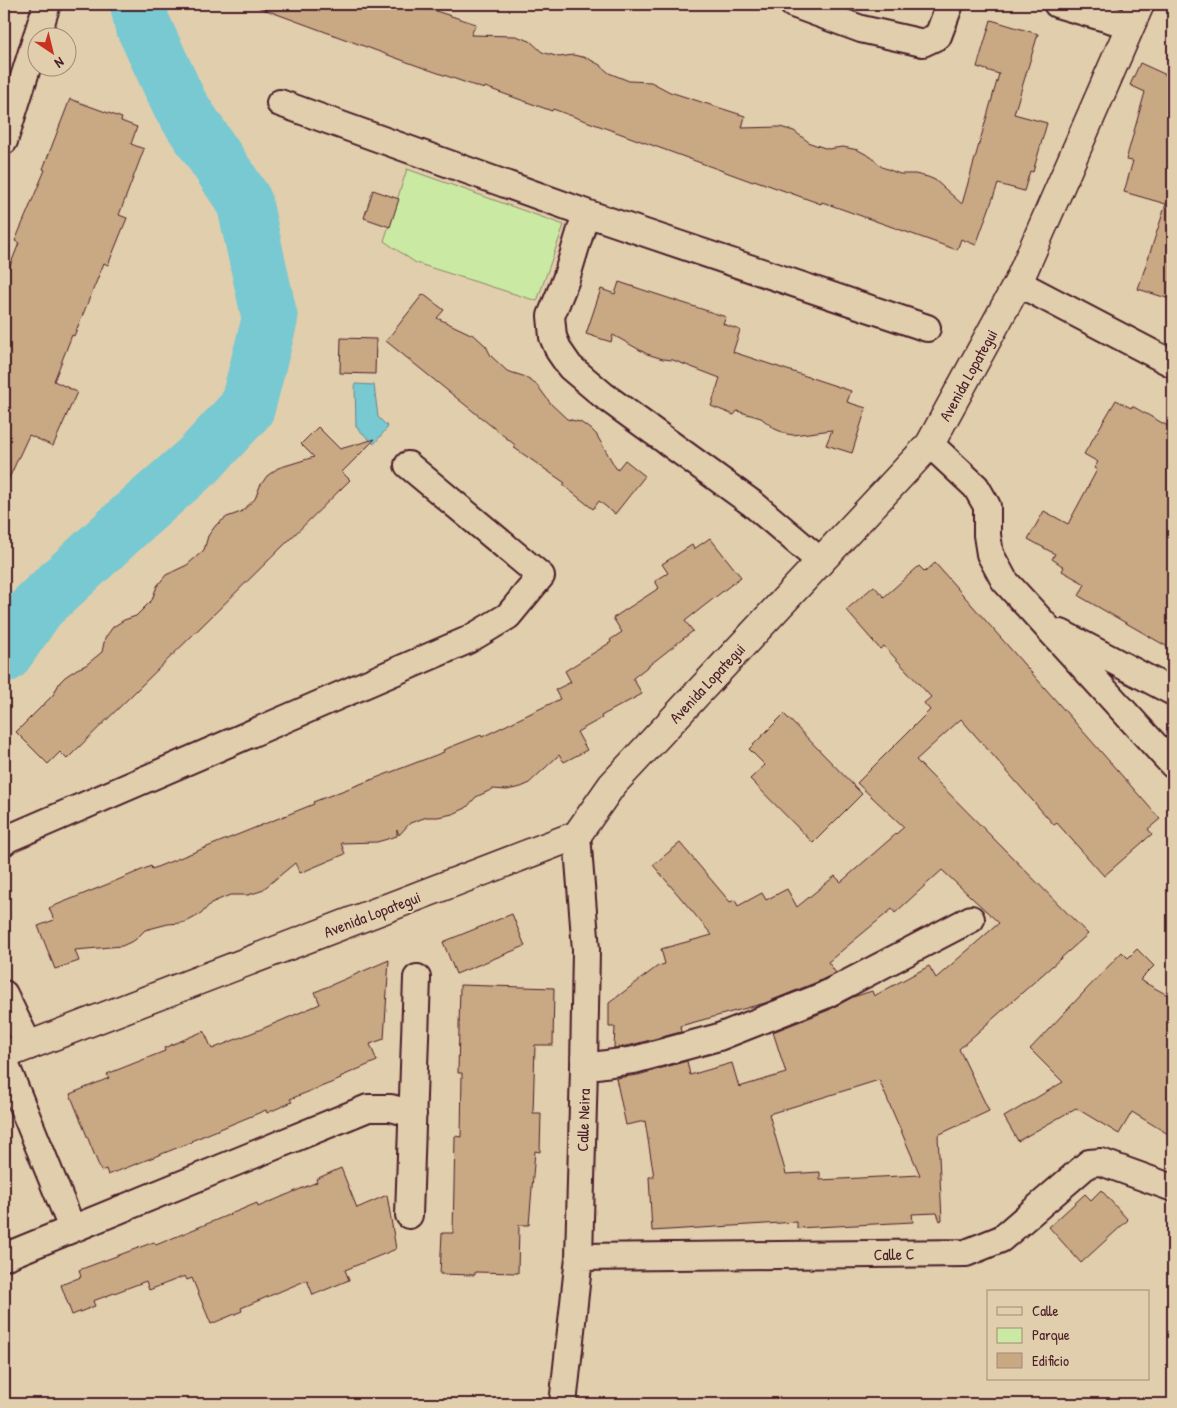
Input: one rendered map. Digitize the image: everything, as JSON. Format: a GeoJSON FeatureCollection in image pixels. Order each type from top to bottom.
{"type":"FeatureCollection","features":[{"type":"Feature","properties":{"kind":"street"},"geometry":{"type":"LineString","coordinates":[[4,141],[48,4]]}},
{"type":"Feature","properties":{"kind":"street"},"geometry":{"type":"LineString","coordinates":[[793,4],[861,29],[923,43],[938,36],[950,4]]}},
{"type":"Feature","properties":{"kind":"street"},"geometry":{"type":"LineString","coordinates":[[1057,4],[1135,14]]}},
{"type":"Feature","properties":{"kind":"street","name":"Avenida Lopategui"},"geometry":{"type":"LineString","coordinates":[[4,1055],[577,835],[612,785],[930,444],[1018,283],[1135,14]]}},
{"type":"Feature","properties":{"kind":"street"},"geometry":{"type":"LineString","coordinates":[[280,103],[586,213],[927,328]]}},
{"type":"Feature","properties":{"kind":"street"},"geometry":{"type":"LineString","coordinates":[[586,213],[566,279],[551,316],[553,337],[570,367],[584,380],[753,504],[820,561]]}},
{"type":"Feature","properties":{"kind":"street"},"geometry":{"type":"LineString","coordinates":[[1018,283],[1173,364]]}},
{"type":"Feature","properties":{"kind":"street"},"geometry":{"type":"LineString","coordinates":[[930,444],[976,488],[987,506],[987,535],[990,554],[1004,580],[1173,765]]}},
{"type":"Feature","properties":{"kind":"street"},"geometry":{"type":"LineString","coordinates":[[4,842],[7,839],[468,640],[508,616],[541,576],[408,465]]}},
{"type":"Feature","properties":{"kind":"street"},"geometry":{"type":"LineString","coordinates":[[1045,625],[1173,692]]}},
{"type":"Feature","properties":{"kind":"street","name":"Calle Neira"},"geometry":{"type":"LineString","coordinates":[[563,1404],[579,1257],[584,1067],[586,950],[577,835]]}},
{"type":"Feature","properties":{"kind":"street"},"geometry":{"type":"LineString","coordinates":[[584,1067],[634,1060],[719,1037],[823,996],[971,919]]}},
{"type":"Feature","properties":{"kind":"street"},"geometry":{"type":"LineString","coordinates":[[409,1216],[417,978]]}},
{"type":"Feature","properties":{"kind":"street"},"geometry":{"type":"LineString","coordinates":[[4,994],[29,1046]]}},
{"type":"Feature","properties":{"kind":"street"},"geometry":{"type":"LineString","coordinates":[[4,1061],[72,1228]]}},
{"type":"Feature","properties":{"kind":"street"},"geometry":{"type":"LineString","coordinates":[[4,1257],[368,1108],[391,1108],[413,1114]]}},
{"type":"Feature","properties":{"kind":"street","name":"Calle C"},"geometry":{"type":"LineString","coordinates":[[579,1257],[966,1253],[1001,1239],[1089,1163],[1101,1162],[1173,1188]]}},
{"type":"Feature","properties":{"kind":"green space"},"geometry":{"type":"Polygon","coordinates":[[[407,169],[564,225],[537,301],[416,263],[384,241],[407,169]]]}},
{"type":"Feature","properties":{"kind":"water"},"geometry":{"type":"Polygon","coordinates":[[[355,384],[374,385],[378,417],[388,427],[374,444],[356,427],[355,384]]]}},
{"type":"Feature","properties":{"kind":"building"},"geometry":{"type":"Polygon","coordinates":[[[256,4],[414,4],[476,24],[471,35],[516,36],[530,41],[542,52],[559,57],[573,55],[587,58],[600,65],[609,73],[629,81],[651,82],[670,92],[745,116],[742,128],[780,127],[794,131],[810,143],[828,149],[843,147],[858,150],[871,157],[882,167],[900,174],[915,174],[935,180],[962,204],[999,74],[977,67],[991,20],[1038,34],[1014,114],[1047,123],[1033,172],[1030,171],[1024,191],[998,184],[976,245],[961,239],[957,250],[822,202],[821,204],[754,180],[753,182],[553,109],[552,111],[418,66],[255,6],[256,4]]]}},
{"type":"Feature","properties":{"kind":"building"},"geometry":{"type":"Polygon","coordinates":[[[1140,63],[1173,78],[1173,300],[1138,289],[1166,204],[1124,192],[1133,161],[1126,160],[1145,92],[1130,85],[1140,63]]]}},
{"type":"Feature","properties":{"kind":"building"},"geometry":{"type":"Polygon","coordinates":[[[70,99],[122,118],[121,121],[137,127],[131,144],[144,149],[119,215],[127,218],[108,265],[104,263],[54,381],[77,392],[53,446],[29,435],[4,489],[4,281],[19,243],[15,241],[45,170],[43,169],[70,99]]]}},
{"type":"Feature","properties":{"kind":"building"},"geometry":{"type":"Polygon","coordinates":[[[373,190],[399,199],[390,227],[364,218],[373,190]]]}},
{"type":"Feature","properties":{"kind":"building"},"geometry":{"type":"Polygon","coordinates":[[[619,282],[726,317],[723,324],[740,330],[733,352],[851,391],[847,402],[866,408],[852,453],[826,445],[832,430],[793,435],[787,434],[775,429],[761,418],[737,411],[734,415],[711,406],[720,378],[673,360],[647,354],[613,335],[611,342],[586,334],[601,289],[615,294],[619,282]]]}},
{"type":"Feature","properties":{"kind":"building"},"geometry":{"type":"Polygon","coordinates":[[[423,294],[444,310],[437,318],[475,336],[486,346],[491,356],[507,371],[523,376],[537,385],[551,404],[567,419],[580,422],[591,429],[596,434],[617,470],[625,460],[645,476],[615,514],[599,501],[593,509],[563,485],[565,483],[513,447],[515,445],[386,341],[423,294]]]}},
{"type":"Feature","properties":{"kind":"building"},"geometry":{"type":"Polygon","coordinates":[[[341,338],[376,339],[375,374],[340,373],[341,338]]]}},
{"type":"Feature","properties":{"kind":"building"},"geometry":{"type":"Polygon","coordinates":[[[1116,400],[1131,408],[1132,406],[1173,429],[1173,650],[1079,596],[1085,584],[1062,571],[1064,567],[1052,559],[1055,554],[1028,539],[1044,511],[1068,524],[1097,470],[1094,468],[1098,462],[1084,454],[1116,400]]]}},
{"type":"Feature","properties":{"kind":"building"},"geometry":{"type":"Polygon","coordinates":[[[318,427],[340,449],[375,439],[342,472],[350,480],[67,759],[60,752],[48,764],[16,732],[53,695],[65,677],[86,665],[102,652],[105,638],[113,627],[124,620],[136,616],[152,600],[157,586],[166,575],[187,565],[204,550],[208,536],[216,525],[227,517],[241,512],[255,499],[260,486],[267,476],[278,468],[314,457],[301,444],[318,427]]]}},
{"type":"Feature","properties":{"kind":"building"},"geometry":{"type":"Polygon","coordinates":[[[710,538],[741,577],[685,621],[693,631],[633,678],[642,694],[601,716],[602,718],[577,732],[587,750],[564,762],[559,755],[528,784],[507,790],[493,789],[476,797],[466,808],[453,814],[427,817],[410,823],[399,835],[397,830],[397,836],[377,842],[341,843],[345,854],[300,873],[295,863],[261,891],[248,895],[230,895],[211,903],[201,914],[188,921],[145,930],[135,940],[122,946],[75,950],[79,961],[55,969],[38,926],[54,920],[49,908],[151,866],[152,869],[247,831],[314,804],[313,802],[444,752],[443,750],[481,735],[482,737],[560,699],[555,690],[571,682],[565,671],[611,642],[610,640],[622,632],[613,618],[659,588],[655,581],[668,573],[662,564],[692,545],[694,549],[710,538]]]}},
{"type":"Feature","properties":{"kind":"building"},"geometry":{"type":"Polygon","coordinates":[[[935,563],[1160,819],[1148,829],[1152,834],[1104,876],[1057,823],[1054,825],[961,719],[916,760],[1088,934],[959,1049],[989,1111],[938,1135],[942,1220],[940,1221],[937,1213],[912,1214],[913,1222],[797,1228],[797,1222],[652,1231],[649,1177],[654,1177],[645,1121],[626,1125],[616,1078],[638,1075],[687,1061],[690,1075],[732,1063],[739,1087],[786,1073],[773,1032],[829,1010],[853,997],[872,991],[874,996],[929,966],[936,978],[999,923],[942,870],[895,913],[892,909],[828,962],[836,973],[765,1003],[680,1026],[681,1032],[614,1048],[615,1027],[609,1027],[609,1003],[658,966],[665,964],[661,949],[712,935],[653,865],[680,843],[730,902],[735,900],[738,906],[762,893],[766,900],[787,889],[797,907],[835,876],[841,882],[904,827],[857,783],[930,710],[924,703],[931,697],[884,646],[880,649],[846,610],[874,586],[884,597],[919,566],[925,572],[935,563]],[[879,1080],[769,1114],[786,1174],[820,1172],[820,1180],[920,1175],[879,1080]]]}},
{"type":"Feature","properties":{"kind":"building"},"geometry":{"type":"Polygon","coordinates":[[[784,714],[862,794],[813,843],[750,779],[765,765],[749,749],[784,714]]]}},
{"type":"Feature","properties":{"kind":"building"},"geometry":{"type":"Polygon","coordinates":[[[512,914],[525,946],[456,974],[443,942],[512,914]]]}},
{"type":"Feature","properties":{"kind":"building"},"geometry":{"type":"Polygon","coordinates":[[[1137,949],[1154,966],[1140,980],[1173,998],[1173,1137],[1132,1112],[1119,1134],[1076,1108],[1018,1141],[1004,1117],[1063,1082],[1030,1049],[1122,952],[1128,958],[1137,949]]]}},
{"type":"Feature","properties":{"kind":"building"},"geometry":{"type":"Polygon","coordinates":[[[389,960],[384,1039],[370,1044],[377,1061],[340,1077],[341,1079],[290,1099],[292,1102],[267,1113],[266,1110],[108,1175],[106,1169],[101,1171],[70,1094],[109,1078],[107,1074],[165,1051],[164,1048],[204,1031],[212,1049],[264,1028],[320,1004],[315,992],[389,960]]]}},
{"type":"Feature","properties":{"kind":"building"},"geometry":{"type":"Polygon","coordinates":[[[460,985],[554,988],[553,1045],[535,1045],[533,1113],[541,1113],[540,1152],[535,1151],[529,1225],[519,1225],[518,1273],[475,1272],[475,1275],[440,1274],[442,1233],[453,1233],[455,1136],[461,1137],[462,1073],[458,1073],[460,985]]]}},
{"type":"Feature","properties":{"kind":"building"},"geometry":{"type":"Polygon","coordinates":[[[341,1168],[357,1208],[387,1195],[396,1249],[345,1270],[349,1280],[313,1295],[307,1280],[241,1308],[242,1311],[211,1324],[192,1278],[187,1280],[185,1276],[149,1290],[146,1281],[93,1301],[95,1306],[72,1315],[61,1285],[81,1277],[79,1270],[154,1242],[156,1245],[257,1203],[258,1207],[317,1182],[316,1179],[341,1168]]]}},
{"type":"Feature","properties":{"kind":"building"},"geometry":{"type":"Polygon","coordinates":[[[1101,1190],[1128,1220],[1081,1263],[1049,1227],[1085,1194],[1091,1200],[1101,1190]]]}},
{"type":"Feature","properties":{"kind":"waterway"},"geometry":{"type":"LineString","coordinates":[[4,655],[38,606],[201,458],[247,408],[270,319],[244,201],[180,105],[142,23],[138,4]]}}]}
